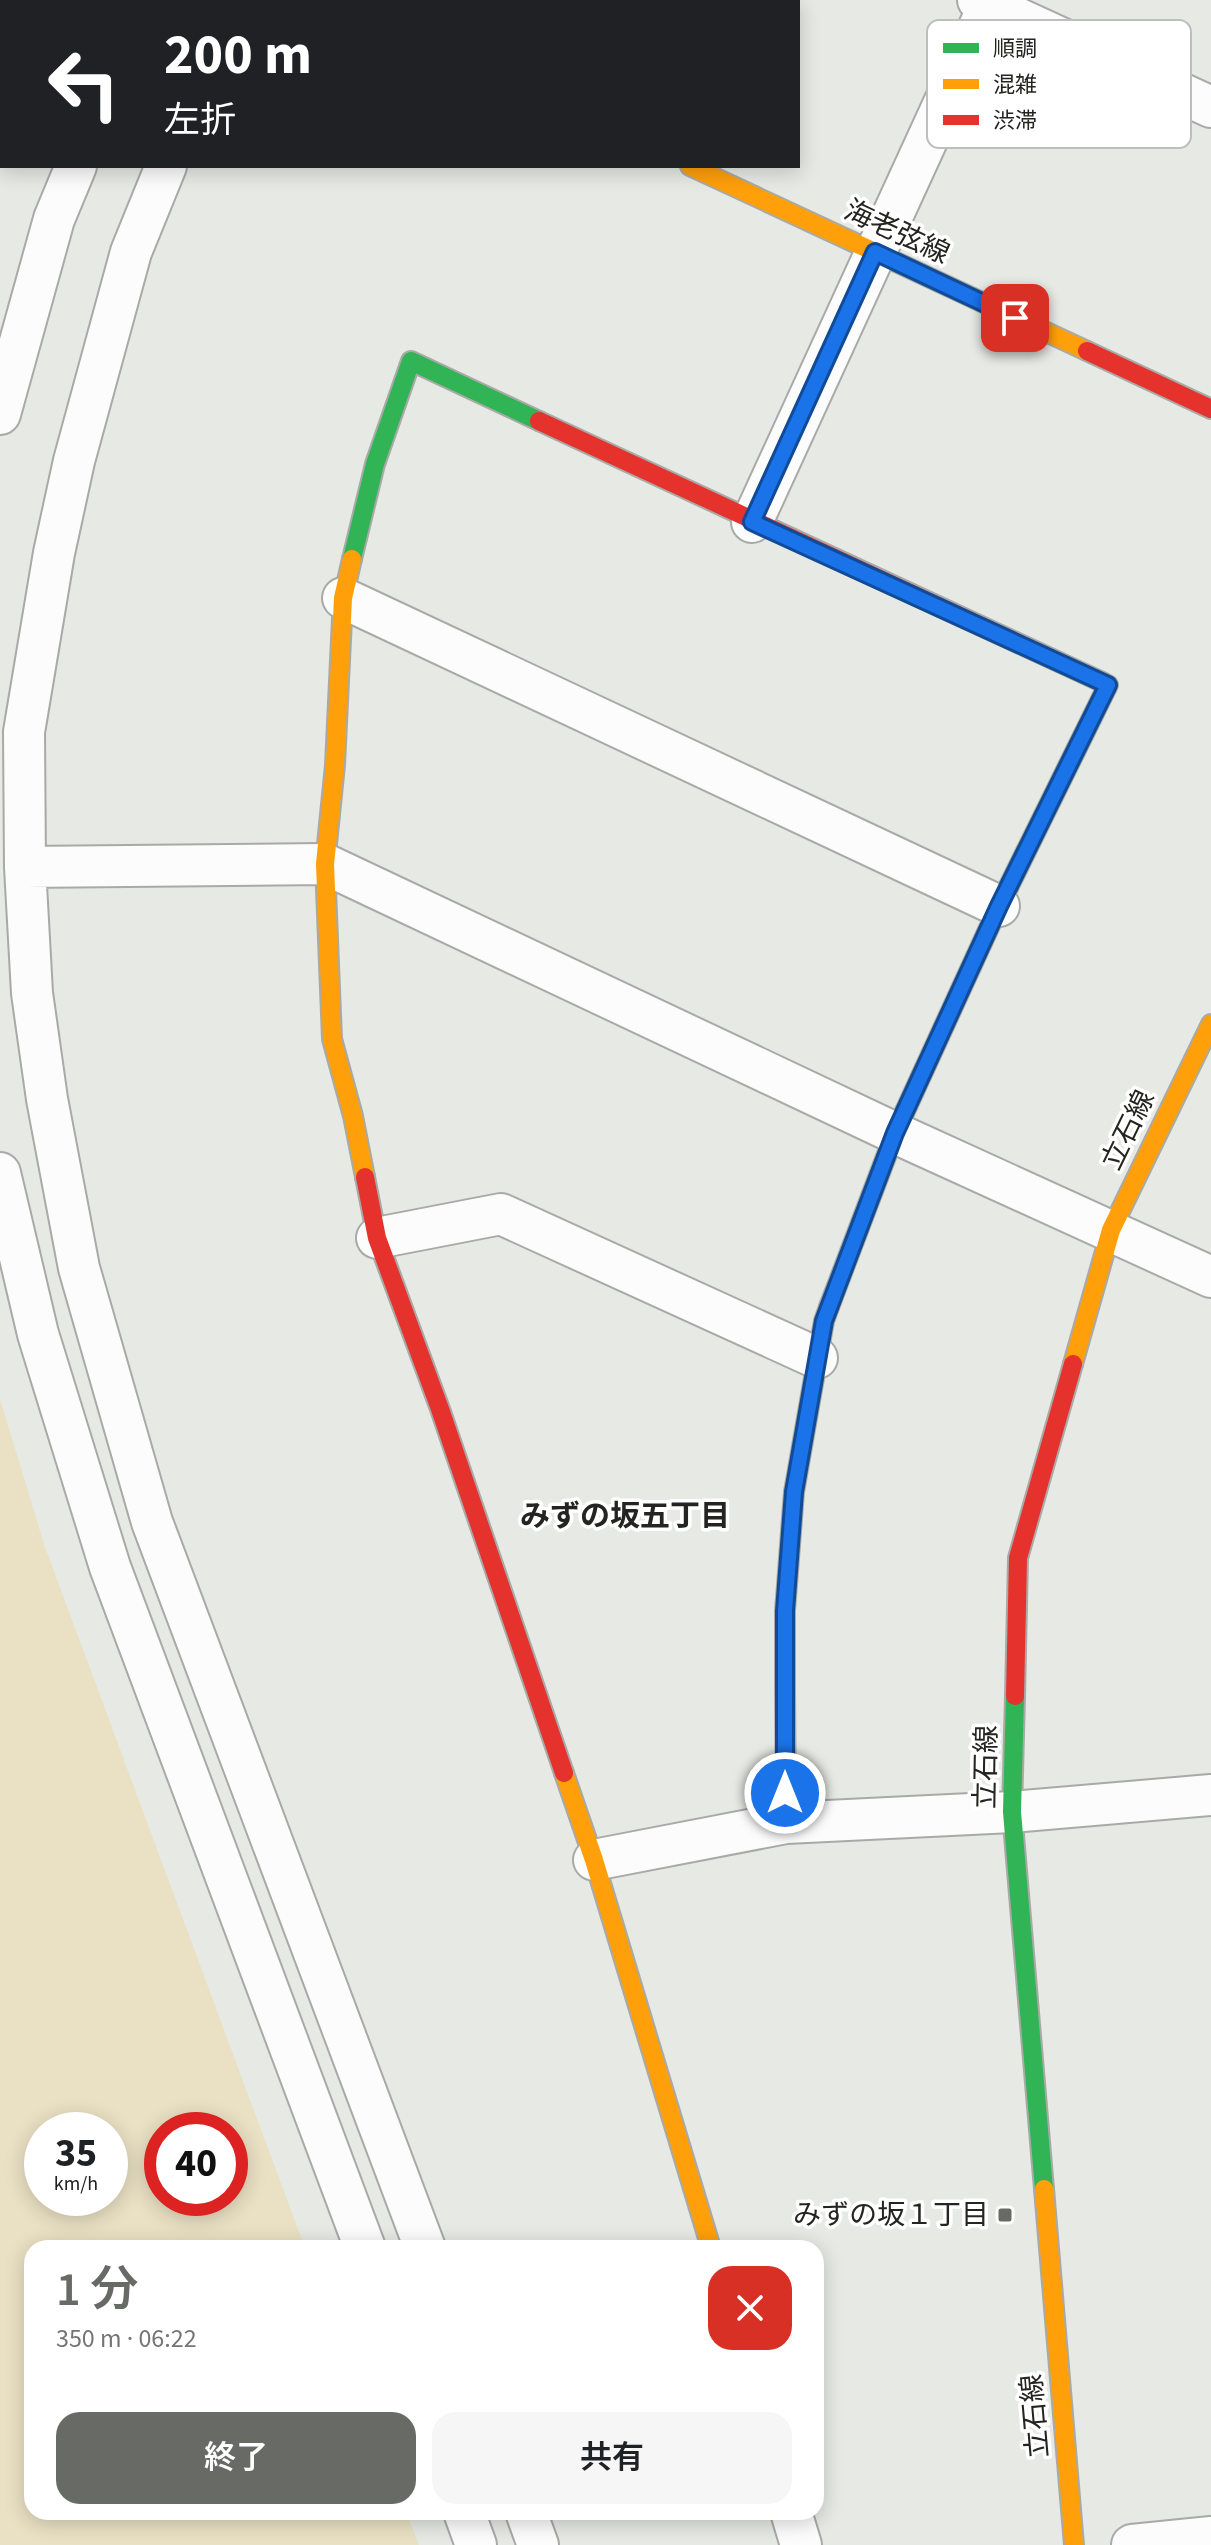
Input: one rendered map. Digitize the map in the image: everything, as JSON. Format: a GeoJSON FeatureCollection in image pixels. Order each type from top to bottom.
{"type":"FeatureCollection","features":[{"type":"Feature","properties":{"kind":"street"},"geometry":{"type":"LineString","coordinates":[[984,3],[1021,20]]}},
{"type":"Feature","properties":{"kind":"street"},"geometry":{"type":"LineString","coordinates":[[1191,98],[1211,107]]}},
{"type":"Feature","properties":{"kind":"street"},"geometry":{"type":"LineString","coordinates":[[752,522],[927,133]]}},
{"type":"Feature","properties":{"kind":"street"},"geometry":{"type":"LineString","coordinates":[[0,414],[54,219],[75,168]]}},
{"type":"Feature","properties":{"kind":"street"},"geometry":{"type":"LineString","coordinates":[[165,168],[131,252],[74,461],[54,553],[24,732],[25,867],[32,993],[47,1099],[76,1253],[148,1507],[422,2240]]}},
{"type":"Feature","properties":{"kind":"street","name":"海老弦線"},"geometry":{"type":"LineString","coordinates":[[694,168],[1211,409]]}},
{"type":"Feature","properties":{"kind":"street"},"geometry":{"type":"LineString","coordinates":[[709,2240],[594,1860],[440,1409],[377,1238],[353,1116],[332,1039],[325,864],[335,765],[343,598],[375,464],[411,361],[1108,685],[999,906],[895,1133],[824,1321],[794,1492],[785,1611],[786,1823]]}},
{"type":"Feature","properties":{"kind":"street"},"geometry":{"type":"LineString","coordinates":[[343,598],[999,906]]}},
{"type":"Feature","properties":{"kind":"street"},"geometry":{"type":"LineString","coordinates":[[25,867],[325,864],[895,1133],[1211,1277]]}},
{"type":"Feature","properties":{"kind":"street","name":"立石線"},"geometry":{"type":"LineString","coordinates":[[1074,2545],[1012,1812],[1018,1558],[1111,1230],[1211,1024]]}},
{"type":"Feature","properties":{"kind":"street"},"geometry":{"type":"LineString","coordinates":[[0,1173],[38,1334],[110,1567],[362,2240]]}},
{"type":"Feature","properties":{"kind":"street"},"geometry":{"type":"LineString","coordinates":[[377,1238],[501,1214],[817,1358]]}},
{"type":"Feature","properties":{"kind":"street"},"geometry":{"type":"LineString","coordinates":[[594,1860],[786,1823],[1012,1812],[1211,1795]]}},
{"type":"Feature","properties":{"kind":"street"},"geometry":{"type":"LineString","coordinates":[[467,2520],[476,2545]]}},
{"type":"Feature","properties":{"kind":"street"},"geometry":{"type":"LineString","coordinates":[[529,2520],[538,2545]]}},
{"type":"Feature","properties":{"kind":"street"},"geometry":{"type":"LineString","coordinates":[[793,2520],[801,2545]]}},
{"type":"Feature","properties":{"kind":"street"},"geometry":{"type":"LineString","coordinates":[[1132,2545],[1211,2537]]}},
{"type":"Feature","properties":{"kind":"shaded area"},"geometry":{"type":"Polygon","coordinates":[[[0,1399],[45,1547],[302,2240],[24,2240],[24,2520],[409,2520],[419,2545],[0,2545],[0,1399]]]}},
{"type":"Feature","properties":{"kind":"traffic: fast"},"geometry":{"type":"LineString","coordinates":[[352,559],[375,464],[411,361],[539,421]]}},
{"type":"Feature","properties":{"kind":"traffic: fast"},"geometry":{"type":"LineString","coordinates":[[829,1307],[895,1133],[999,906],[1108,685],[1102,682]]}},
{"type":"Feature","properties":{"kind":"traffic: fast"},"geometry":{"type":"LineString","coordinates":[[785,1685],[786,1823]]}},
{"type":"Feature","properties":{"kind":"traffic: fast"},"geometry":{"type":"LineString","coordinates":[[1015,1696],[1012,1812],[1044,2189]]}},
{"type":"Feature","properties":{"kind":"traffic: slow"},"geometry":{"type":"LineString","coordinates":[[694,168],[1087,351]]}},
{"type":"Feature","properties":{"kind":"traffic: slow"},"geometry":{"type":"LineString","coordinates":[[352,559],[343,598],[335,765],[325,864],[332,1039],[353,1116],[365,1177]]}},
{"type":"Feature","properties":{"kind":"traffic: slow"},"geometry":{"type":"LineString","coordinates":[[1073,1364],[1111,1230],[1211,1024]]}},
{"type":"Feature","properties":{"kind":"traffic: slow"},"geometry":{"type":"LineString","coordinates":[[564,1773],[594,1860],[709,2240]]}},
{"type":"Feature","properties":{"kind":"traffic: slow"},"geometry":{"type":"LineString","coordinates":[[1044,2189],[1074,2545]]}},
{"type":"Feature","properties":{"kind":"traffic: jam"},"geometry":{"type":"LineString","coordinates":[[1087,351],[1211,409]]}},
{"type":"Feature","properties":{"kind":"traffic: jam"},"geometry":{"type":"LineString","coordinates":[[539,421],[1102,682]]}},
{"type":"Feature","properties":{"kind":"traffic: jam"},"geometry":{"type":"LineString","coordinates":[[365,1177],[377,1238],[440,1409],[564,1773]]}},
{"type":"Feature","properties":{"kind":"traffic: jam"},"geometry":{"type":"LineString","coordinates":[[785,1685],[785,1611],[794,1492],[829,1307]]}},
{"type":"Feature","properties":{"kind":"traffic: jam"},"geometry":{"type":"LineString","coordinates":[[1015,1696],[1018,1558],[1073,1364]]}},
{"type":"Feature","properties":{"kind":"place","name":"みずの坂１丁目"},"geometry":{"type":"Point","coordinates":[1005,2215]}},
{"type":"Feature","properties":{"kind":"district","name":"みずの坂五丁目"},"geometry":{"type":"Point","coordinates":[625,1516]}},
{"type":"Feature","properties":{"kind":"route"},"geometry":{"type":"LineString","coordinates":[[785,1793],[785,1611],[794,1492],[824,1321],[895,1133],[999,906],[1108,685],[752,522],[875,252],[1015,318]]}}]}
